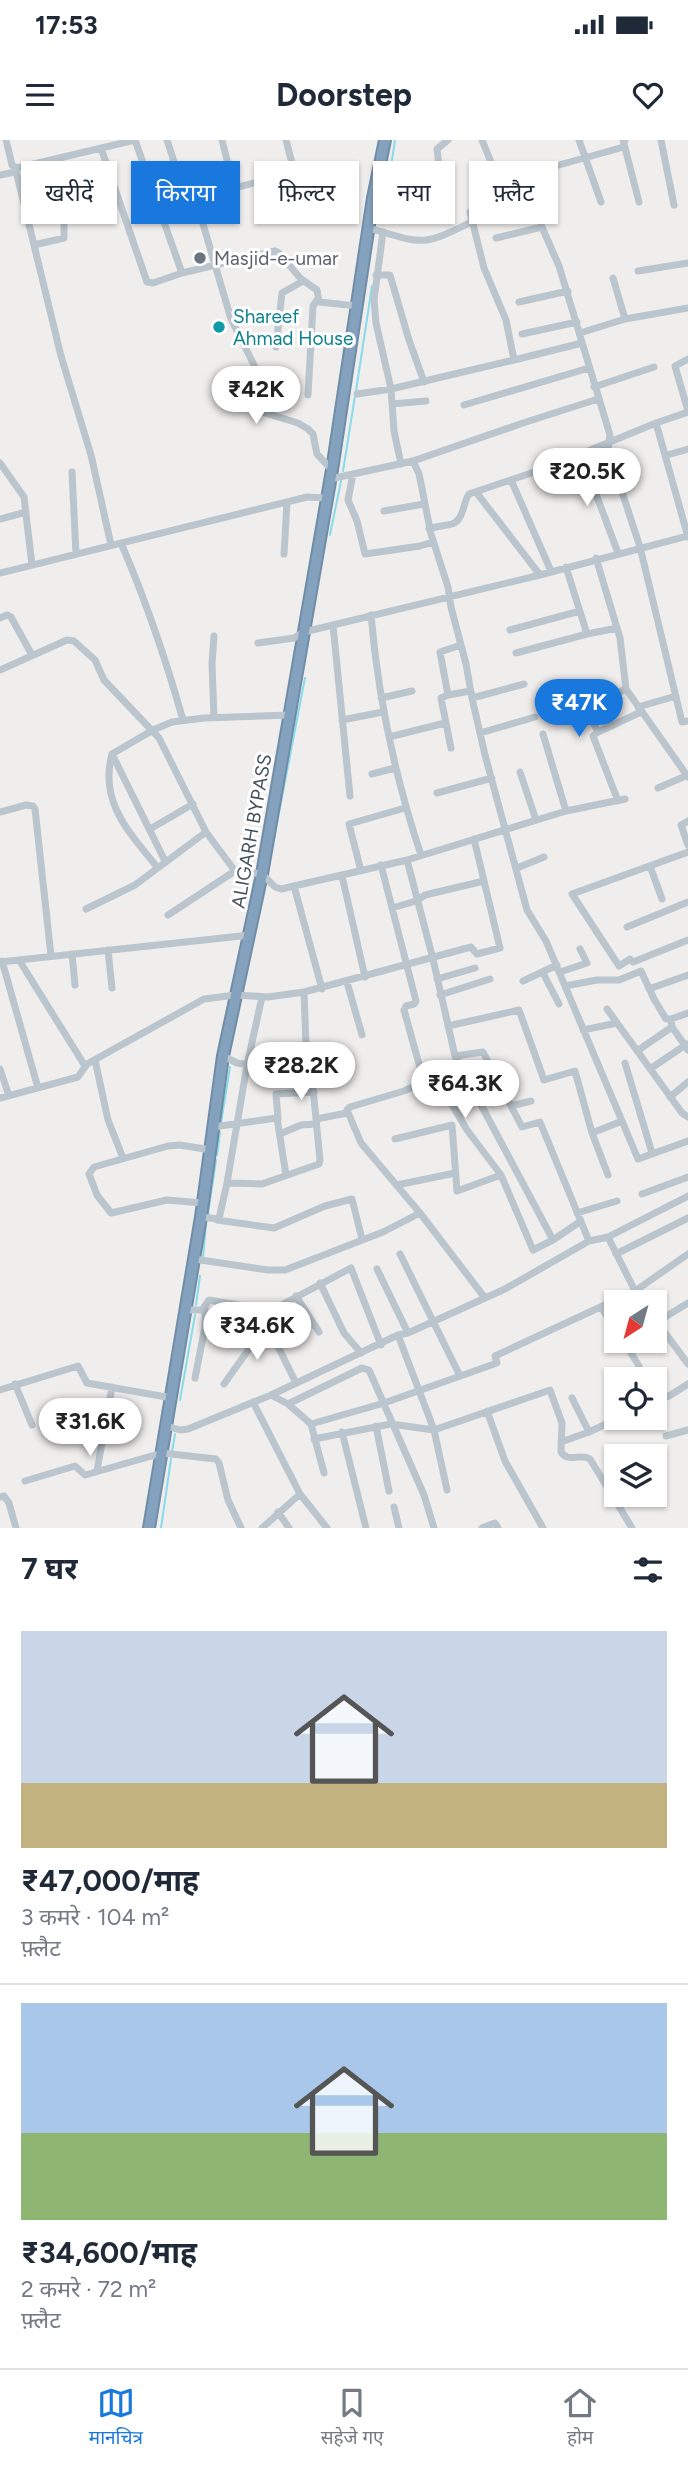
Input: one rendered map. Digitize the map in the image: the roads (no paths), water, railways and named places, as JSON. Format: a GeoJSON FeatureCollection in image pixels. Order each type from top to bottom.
{"type":"FeatureCollection","features":[{"type":"Feature","properties":{"kind":"highway","name":"ALIGARH BYPASS"},"geometry":{"type":"LineString","coordinates":[[149,1528],[201,1217],[223,1056],[262,874],[385,140]]}},
{"type":"Feature","properties":{"kind":"street"},"geometry":{"type":"LineString","coordinates":[[6,140],[61,356],[91,455],[111,545]]}},
{"type":"Feature","properties":{"kind":"street"},"geometry":{"type":"LineString","coordinates":[[0,175],[135,140],[181,274]]}},
{"type":"Feature","properties":{"kind":"street"},"geometry":{"type":"LineString","coordinates":[[167,140],[174,161]]}},
{"type":"Feature","properties":{"kind":"street"},"geometry":{"type":"LineString","coordinates":[[222,140],[227,161]]}},
{"type":"Feature","properties":{"kind":"street"},"geometry":{"type":"LineString","coordinates":[[240,186],[289,174],[293,167],[286,140]]}},
{"type":"Feature","properties":{"kind":"street"},"geometry":{"type":"LineString","coordinates":[[438,161],[437,149],[448,140]]}},
{"type":"Feature","properties":{"kind":"street"},"geometry":{"type":"LineString","coordinates":[[482,140],[491,161]]}},
{"type":"Feature","properties":{"kind":"street"},"geometry":{"type":"LineString","coordinates":[[579,140],[600,202]]}},
{"type":"Feature","properties":{"kind":"street"},"geometry":{"type":"LineString","coordinates":[[661,140],[674,205]]}},
{"type":"Feature","properties":{"kind":"street"},"geometry":{"type":"LineString","coordinates":[[558,165],[624,143],[639,202]]}},
{"type":"Feature","properties":{"kind":"street"},"geometry":{"type":"LineString","coordinates":[[101,148],[147,282],[153,283],[216,264],[275,251],[303,281],[317,290],[317,300],[313,306],[308,395]]}},
{"type":"Feature","properties":{"kind":"street"},"geometry":{"type":"LineString","coordinates":[[34,246],[64,238],[65,212],[118,199]]}},
{"type":"Feature","properties":{"kind":"street"},"geometry":{"type":"LineString","coordinates":[[369,228],[424,242],[442,237],[469,223]]}},
{"type":"Feature","properties":{"kind":"street"},"geometry":{"type":"LineString","coordinates":[[202,224],[231,319],[267,391],[262,412],[298,423],[308,429],[313,434],[317,454],[331,474],[353,474],[413,461],[598,399]]}},
{"type":"Feature","properties":{"kind":"street"},"geometry":{"type":"LineString","coordinates":[[472,224],[484,268],[506,320],[514,360]]}},
{"type":"Feature","properties":{"kind":"street"},"geometry":{"type":"LineString","coordinates":[[540,224],[568,291],[610,435],[608,449],[640,547],[682,722],[688,721]]}},
{"type":"Feature","properties":{"kind":"street"},"geometry":{"type":"LineString","coordinates":[[496,238],[542,227]]}},
{"type":"Feature","properties":{"kind":"street"},"geometry":{"type":"LineString","coordinates":[[383,232],[374,300],[376,323],[391,389],[394,431],[401,464]]}},
{"type":"Feature","properties":{"kind":"street"},"geometry":{"type":"LineString","coordinates":[[638,271],[688,263]]}},
{"type":"Feature","properties":{"kind":"street"},"geometry":{"type":"LineString","coordinates":[[376,275],[390,275],[424,382]]}},
{"type":"Feature","properties":{"kind":"street"},"geometry":{"type":"LineString","coordinates":[[613,278],[625,319]]}},
{"type":"Feature","properties":{"kind":"street"},"geometry":{"type":"LineString","coordinates":[[276,347],[282,293],[303,281]]}},
{"type":"Feature","properties":{"kind":"street"},"geometry":{"type":"LineString","coordinates":[[519,302],[568,291]]}},
{"type":"Feature","properties":{"kind":"street"},"geometry":{"type":"LineString","coordinates":[[317,300],[357,306]]}},
{"type":"Feature","properties":{"kind":"street"},"geometry":{"type":"LineString","coordinates":[[580,333],[625,319],[688,308]]}},
{"type":"Feature","properties":{"kind":"street"},"geometry":{"type":"LineString","coordinates":[[522,334],[577,322]]}},
{"type":"Feature","properties":{"kind":"street"},"geometry":{"type":"LineString","coordinates":[[357,394],[424,382],[582,343]]}},
{"type":"Feature","properties":{"kind":"street"},"geometry":{"type":"LineString","coordinates":[[429,528],[442,524],[450,525],[458,520],[466,496],[688,412],[675,366],[688,359]]}},
{"type":"Feature","properties":{"kind":"street"},"geometry":{"type":"LineString","coordinates":[[594,387],[653,367]]}},
{"type":"Feature","properties":{"kind":"street"},"geometry":{"type":"LineString","coordinates":[[464,405],[589,368]]}},
{"type":"Feature","properties":{"kind":"street"},"geometry":{"type":"LineString","coordinates":[[392,404],[426,401]]}},
{"type":"Feature","properties":{"kind":"street"},"geometry":{"type":"LineString","coordinates":[[258,643],[294,638],[304,632],[688,537],[656,423]]}},
{"type":"Feature","properties":{"kind":"street"},"geometry":{"type":"LineString","coordinates":[[667,455],[688,449]]}},
{"type":"Feature","properties":{"kind":"street"},"geometry":{"type":"LineString","coordinates":[[581,454],[618,553]]}},
{"type":"Feature","properties":{"kind":"street"},"geometry":{"type":"LineString","coordinates":[[413,461],[419,474],[429,528],[450,597],[480,733],[528,913],[547,941],[638,1159],[688,1141]]}},
{"type":"Feature","properties":{"kind":"street"},"geometry":{"type":"LineString","coordinates":[[0,463],[24,497],[32,565]]}},
{"type":"Feature","properties":{"kind":"street"},"geometry":{"type":"LineString","coordinates":[[72,472],[76,554]]}},
{"type":"Feature","properties":{"kind":"street"},"geometry":{"type":"LineString","coordinates":[[353,474],[348,500],[357,521],[365,554],[413,548],[433,542]]}},
{"type":"Feature","properties":{"kind":"street"},"geometry":{"type":"LineString","coordinates":[[511,480],[551,571]]}},
{"type":"Feature","properties":{"kind":"street"},"geometry":{"type":"LineString","coordinates":[[476,492],[540,575]]}},
{"type":"Feature","properties":{"kind":"street"},"geometry":{"type":"LineString","coordinates":[[0,573],[307,497],[327,498]]}},
{"type":"Feature","properties":{"kind":"street"},"geometry":{"type":"LineString","coordinates":[[284,554],[287,502]]}},
{"type":"Feature","properties":{"kind":"street"},"geometry":{"type":"LineString","coordinates":[[384,511],[424,504]]}},
{"type":"Feature","properties":{"kind":"street"},"geometry":{"type":"LineString","coordinates":[[0,519],[26,512]]}},
{"type":"Feature","properties":{"kind":"street"},"geometry":{"type":"LineString","coordinates":[[121,543],[147,608],[183,720]]}},
{"type":"Feature","properties":{"kind":"street"},"geometry":{"type":"LineString","coordinates":[[596,558],[617,628],[626,689],[688,776],[658,788]]}},
{"type":"Feature","properties":{"kind":"street"},"geometry":{"type":"LineString","coordinates":[[566,567],[587,634]]}},
{"type":"Feature","properties":{"kind":"street"},"geometry":{"type":"LineString","coordinates":[[510,630],[580,611]]}},
{"type":"Feature","properties":{"kind":"street"},"geometry":{"type":"LineString","coordinates":[[0,618],[6,615],[11,617],[32,655]]}},
{"type":"Feature","properties":{"kind":"street"},"geometry":{"type":"LineString","coordinates":[[371,615],[383,712],[405,808],[421,855]]}},
{"type":"Feature","properties":{"kind":"street"},"geometry":{"type":"LineString","coordinates":[[333,625],[350,796]]}},
{"type":"Feature","properties":{"kind":"street"},"geometry":{"type":"LineString","coordinates":[[516,653],[617,628]]}},
{"type":"Feature","properties":{"kind":"street"},"geometry":{"type":"LineString","coordinates":[[214,636],[214,718]]}},
{"type":"Feature","properties":{"kind":"street"},"geometry":{"type":"LineString","coordinates":[[0,670],[66,640],[74,641],[95,660],[104,680],[161,741],[206,832],[235,871]]}},
{"type":"Feature","properties":{"kind":"street"},"geometry":{"type":"LineString","coordinates":[[448,695],[440,652],[461,645]]}},
{"type":"Feature","properties":{"kind":"street"},"geometry":{"type":"LineString","coordinates":[[451,748],[440,697],[471,695],[524,684]]}},
{"type":"Feature","properties":{"kind":"street"},"geometry":{"type":"LineString","coordinates":[[557,691],[566,713],[626,689]]}},
{"type":"Feature","properties":{"kind":"street"},"geometry":{"type":"LineString","coordinates":[[381,698],[412,691]]}},
{"type":"Feature","properties":{"kind":"street"},"geometry":{"type":"LineString","coordinates":[[168,915],[235,871],[262,874],[277,889],[295,886],[407,860],[566,811],[622,800],[593,739],[597,732],[639,709],[676,696]]}},
{"type":"Feature","properties":{"kind":"street"},"geometry":{"type":"LineString","coordinates":[[585,707],[597,732]]}},
{"type":"Feature","properties":{"kind":"street"},"geometry":{"type":"LineString","coordinates":[[342,720],[383,712]]}},
{"type":"Feature","properties":{"kind":"street"},"geometry":{"type":"LineString","coordinates":[[112,754],[153,730],[183,720],[289,715]]}},
{"type":"Feature","properties":{"kind":"street"},"geometry":{"type":"LineString","coordinates":[[480,733],[536,717]]}},
{"type":"Feature","properties":{"kind":"street"},"geometry":{"type":"LineString","coordinates":[[389,737],[445,723]]}},
{"type":"Feature","properties":{"kind":"street"},"geometry":{"type":"LineString","coordinates":[[543,734],[566,811]]}},
{"type":"Feature","properties":{"kind":"street"},"geometry":{"type":"LineString","coordinates":[[112,754],[165,861]]}},
{"type":"Feature","properties":{"kind":"street"},"geometry":{"type":"LineString","coordinates":[[112,754],[110,790],[117,813],[157,867]]}},
{"type":"Feature","properties":{"kind":"street"},"geometry":{"type":"LineString","coordinates":[[372,774],[396,768]]}},
{"type":"Feature","properties":{"kind":"street"},"geometry":{"type":"LineString","coordinates":[[520,772],[536,820]]}},
{"type":"Feature","properties":{"kind":"street"},"geometry":{"type":"LineString","coordinates":[[437,793],[492,778]]}},
{"type":"Feature","properties":{"kind":"street"},"geometry":{"type":"LineString","coordinates":[[0,812],[26,804],[35,809],[51,956]]}},
{"type":"Feature","properties":{"kind":"street"},"geometry":{"type":"LineString","coordinates":[[150,829],[193,804]]}},
{"type":"Feature","properties":{"kind":"street"},"geometry":{"type":"LineString","coordinates":[[361,870],[349,824],[405,808]]}},
{"type":"Feature","properties":{"kind":"street"},"geometry":{"type":"LineString","coordinates":[[688,821],[681,825],[688,845]]}},
{"type":"Feature","properties":{"kind":"street"},"geometry":{"type":"LineString","coordinates":[[86,909],[132,887],[206,832]]}},
{"type":"Feature","properties":{"kind":"street"},"geometry":{"type":"LineString","coordinates":[[0,1098],[77,1078],[85,1066],[95,1059],[198,1001],[236,995],[262,997],[322,989],[471,947],[477,954],[501,947],[474,839]]}},
{"type":"Feature","properties":{"kind":"street"},"geometry":{"type":"LineString","coordinates":[[688,852],[572,894],[619,966],[630,959],[633,962],[688,940]]}},
{"type":"Feature","properties":{"kind":"street"},"geometry":{"type":"LineString","coordinates":[[517,868],[544,857]]}},
{"type":"Feature","properties":{"kind":"street"},"geometry":{"type":"LineString","coordinates":[[407,860],[433,958],[454,1056],[553,1240]]}},
{"type":"Feature","properties":{"kind":"street"},"geometry":{"type":"LineString","coordinates":[[381,865],[416,1001],[404,1010],[424,1084]]}},
{"type":"Feature","properties":{"kind":"street"},"geometry":{"type":"LineString","coordinates":[[650,866],[662,899]]}},
{"type":"Feature","properties":{"kind":"street"},"geometry":{"type":"LineString","coordinates":[[342,876],[365,977]]}},
{"type":"Feature","properties":{"kind":"street"},"geometry":{"type":"LineString","coordinates":[[393,908],[425,895],[484,881]]}},
{"type":"Feature","properties":{"kind":"street"},"geometry":{"type":"LineString","coordinates":[[295,886],[322,989]]}},
{"type":"Feature","properties":{"kind":"street"},"geometry":{"type":"LineString","coordinates":[[627,927],[688,902]]}},
{"type":"Feature","properties":{"kind":"street"},"geometry":{"type":"LineString","coordinates":[[38,1088],[1,962],[250,934]]}},
{"type":"Feature","properties":{"kind":"street"},"geometry":{"type":"LineString","coordinates":[[523,981],[543,973],[587,963],[580,949]]}},
{"type":"Feature","properties":{"kind":"street"},"geometry":{"type":"LineString","coordinates":[[108,950],[112,988]]}},
{"type":"Feature","properties":{"kind":"street"},"geometry":{"type":"LineString","coordinates":[[72,954],[75,985]]}},
{"type":"Feature","properties":{"kind":"street"},"geometry":{"type":"LineString","coordinates":[[19,960],[85,1066]]}},
{"type":"Feature","properties":{"kind":"street"},"geometry":{"type":"LineString","coordinates":[[437,979],[475,968]]}},
{"type":"Feature","properties":{"kind":"street"},"geometry":{"type":"LineString","coordinates":[[565,986],[597,980],[619,980],[641,971],[666,1019],[687,1046],[650,1069]]}},
{"type":"Feature","properties":{"kind":"street"},"geometry":{"type":"LineString","coordinates":[[543,973],[559,1004]]}},
{"type":"Feature","properties":{"kind":"street"},"geometry":{"type":"LineString","coordinates":[[649,989],[688,975]]}},
{"type":"Feature","properties":{"kind":"street"},"geometry":{"type":"LineString","coordinates":[[440,995],[490,979]]}},
{"type":"Feature","properties":{"kind":"street"},"geometry":{"type":"LineString","coordinates":[[347,982],[362,1035]]}},
{"type":"Feature","properties":{"kind":"street"},"geometry":{"type":"LineString","coordinates":[[0,994],[9,991]]}},
{"type":"Feature","properties":{"kind":"street"},"geometry":{"type":"LineString","coordinates":[[227,1183],[262,1184],[320,1162],[314,1092],[312,1078],[308,1073],[304,992]]}},
{"type":"Feature","properties":{"kind":"street"},"geometry":{"type":"LineString","coordinates":[[217,1220],[227,1183],[247,1065],[262,997]]}},
{"type":"Feature","properties":{"kind":"street"},"geometry":{"type":"LineString","coordinates":[[607,1009],[681,1113],[688,1116]]}},
{"type":"Feature","properties":{"kind":"street"},"geometry":{"type":"LineString","coordinates":[[448,1026],[519,1010],[544,1080],[575,1070],[592,1133],[608,1175]]}},
{"type":"Feature","properties":{"kind":"street"},"geometry":{"type":"LineString","coordinates":[[637,1051],[671,1023],[688,1013]]}},
{"type":"Feature","properties":{"kind":"street"},"geometry":{"type":"LineString","coordinates":[[583,1030],[617,1023]]}},
{"type":"Feature","properties":{"kind":"street"},"geometry":{"type":"LineString","coordinates":[[454,1056],[483,1052],[522,1127],[540,1122],[589,1241]]}},
{"type":"Feature","properties":{"kind":"street"},"geometry":{"type":"LineString","coordinates":[[223,1056],[233,1062],[247,1065],[305,1075],[308,1073]]}},
{"type":"Feature","properties":{"kind":"street"},"geometry":{"type":"LineString","coordinates":[[95,1059],[108,1120],[123,1158]]}},
{"type":"Feature","properties":{"kind":"street"},"geometry":{"type":"LineString","coordinates":[[625,1063],[652,1153]]}},
{"type":"Feature","properties":{"kind":"street"},"geometry":{"type":"LineString","coordinates":[[0,1069],[9,1096]]}},
{"type":"Feature","properties":{"kind":"street"},"geometry":{"type":"LineString","coordinates":[[280,1134],[301,1125],[347,1113],[350,1107],[435,1081],[439,1083],[467,1130],[501,1175],[533,1250],[580,1221]]}},
{"type":"Feature","properties":{"kind":"street"},"geometry":{"type":"LineString","coordinates":[[670,1097],[688,1082]]}},
{"type":"Feature","properties":{"kind":"street"},"geometry":{"type":"LineString","coordinates":[[286,1175],[276,1094],[314,1092]]}},
{"type":"Feature","properties":{"kind":"street"},"geometry":{"type":"LineString","coordinates":[[511,1106],[531,1101]]}},
{"type":"Feature","properties":{"kind":"street"},"geometry":{"type":"LineString","coordinates":[[347,1113],[361,1143],[420,1213],[485,1298]]}},
{"type":"Feature","properties":{"kind":"street"},"geometry":{"type":"LineString","coordinates":[[213,1127],[275,1117],[278,1119]]}},
{"type":"Feature","properties":{"kind":"street"},"geometry":{"type":"LineString","coordinates":[[592,1133],[622,1121]]}},
{"type":"Feature","properties":{"kind":"street"},"geometry":{"type":"LineString","coordinates":[[395,1139],[452,1125],[457,1191],[501,1175]]}},
{"type":"Feature","properties":{"kind":"street"},"geometry":{"type":"LineString","coordinates":[[202,1203],[167,1200],[110,1213],[95,1192],[89,1174],[94,1167],[173,1145],[211,1150]]}},
{"type":"Feature","properties":{"kind":"street"},"geometry":{"type":"LineString","coordinates":[[397,1185],[456,1173]]}},
{"type":"Feature","properties":{"kind":"street"},"geometry":{"type":"LineString","coordinates":[[642,1194],[688,1177]]}},
{"type":"Feature","properties":{"kind":"street"},"geometry":{"type":"LineString","coordinates":[[166,1426],[188,1429],[271,1395],[398,1335],[408,1333],[505,1289],[589,1241],[608,1237],[688,1196]]}},
{"type":"Feature","properties":{"kind":"street"},"geometry":{"type":"LineString","coordinates":[[201,1217],[274,1228],[314,1210],[352,1199],[362,1239]]}},
{"type":"Feature","properties":{"kind":"street"},"geometry":{"type":"LineString","coordinates":[[577,1213],[617,1201]]}},
{"type":"Feature","properties":{"kind":"street"},"geometry":{"type":"LineString","coordinates":[[194,1259],[278,1270],[294,1267],[383,1232],[420,1213]]}},
{"type":"Feature","properties":{"kind":"street"},"geometry":{"type":"LineString","coordinates":[[616,1254],[688,1218]]}},
{"type":"Feature","properties":{"kind":"street"},"geometry":{"type":"LineString","coordinates":[[608,1237],[634,1290]]}},
{"type":"Feature","properties":{"kind":"street"},"geometry":{"type":"LineString","coordinates":[[400,1254],[460,1376]]}},
{"type":"Feature","properties":{"kind":"street"},"geometry":{"type":"LineString","coordinates":[[636,1290],[688,1254]]}},
{"type":"Feature","properties":{"kind":"street"},"geometry":{"type":"LineString","coordinates":[[224,1384],[267,1324],[273,1311],[351,1268],[381,1345]]}},
{"type":"Feature","properties":{"kind":"street"},"geometry":{"type":"LineString","coordinates":[[377,1269],[408,1333]]}},
{"type":"Feature","properties":{"kind":"street"},"geometry":{"type":"LineString","coordinates":[[320,1283],[344,1333],[361,1353]]}},
{"type":"Feature","properties":{"kind":"street"},"geometry":{"type":"LineString","coordinates":[[296,1296],[319,1332]]}},
{"type":"Feature","properties":{"kind":"street"},"geometry":{"type":"LineString","coordinates":[[185,1310],[200,1311],[209,1300],[273,1311]]}},
{"type":"Feature","properties":{"kind":"street"},"geometry":{"type":"LineString","coordinates":[[667,1314],[688,1303]]}},
{"type":"Feature","properties":{"kind":"street"},"geometry":{"type":"LineString","coordinates":[[195,1378],[205,1327],[205,1305]]}},
{"type":"Feature","properties":{"kind":"street"},"geometry":{"type":"LineString","coordinates":[[311,1424],[384,1403],[497,1363],[495,1356],[604,1306]]}},
{"type":"Feature","properties":{"kind":"street"},"geometry":{"type":"LineString","coordinates":[[601,1307],[604,1312]]}},
{"type":"Feature","properties":{"kind":"street"},"geometry":{"type":"LineString","coordinates":[[267,1324],[296,1383]]}},
{"type":"Feature","properties":{"kind":"street"},"geometry":{"type":"LineString","coordinates":[[667,1333],[685,1354],[688,1364]]}},
{"type":"Feature","properties":{"kind":"street"},"geometry":{"type":"LineString","coordinates":[[398,1335],[434,1430],[447,1490]]}},
{"type":"Feature","properties":{"kind":"street"},"geometry":{"type":"LineString","coordinates":[[631,1353],[639,1366]]}},
{"type":"Feature","properties":{"kind":"street"},"geometry":{"type":"LineString","coordinates":[[0,1390],[78,1366],[85,1382],[172,1398]]}},
{"type":"Feature","properties":{"kind":"street"},"geometry":{"type":"LineString","coordinates":[[288,1404],[366,1367],[430,1509],[434,1528]]}},
{"type":"Feature","properties":{"kind":"street"},"geometry":{"type":"LineString","coordinates":[[15,1384],[32,1425]]}},
{"type":"Feature","properties":{"kind":"street"},"geometry":{"type":"LineString","coordinates":[[667,1397],[688,1384]]}},
{"type":"Feature","properties":{"kind":"street"},"geometry":{"type":"LineString","coordinates":[[97,1471],[112,1387]]}},
{"type":"Feature","properties":{"kind":"street"},"geometry":{"type":"LineString","coordinates":[[314,1439],[391,1424],[434,1430],[550,1390],[562,1423],[561,1442],[564,1456],[590,1458],[632,1528]]}},
{"type":"Feature","properties":{"kind":"street"},"geometry":{"type":"LineString","coordinates":[[271,1395],[288,1404],[311,1424],[324,1473]]}},
{"type":"Feature","properties":{"kind":"street"},"geometry":{"type":"LineString","coordinates":[[572,1398],[589,1432]]}},
{"type":"Feature","properties":{"kind":"street"},"geometry":{"type":"LineString","coordinates":[[253,1402],[300,1494],[327,1528]]}},
{"type":"Feature","properties":{"kind":"street"},"geometry":{"type":"LineString","coordinates":[[487,1410],[505,1461],[542,1528]]}},
{"type":"Feature","properties":{"kind":"street"},"geometry":{"type":"LineString","coordinates":[[561,1442],[604,1425]]}},
{"type":"Feature","properties":{"kind":"street"},"geometry":{"type":"LineString","coordinates":[[376,1426],[389,1491]]}},
{"type":"Feature","properties":{"kind":"street"},"geometry":{"type":"LineString","coordinates":[[666,1436],[688,1430]]}},
{"type":"Feature","properties":{"kind":"street"},"geometry":{"type":"LineString","coordinates":[[342,1433],[366,1528]]}},
{"type":"Feature","properties":{"kind":"street"},"geometry":{"type":"LineString","coordinates":[[25,1481],[75,1466],[85,1475],[162,1453],[218,1461],[228,1500],[242,1528]]}},
{"type":"Feature","properties":{"kind":"street"},"geometry":{"type":"LineString","coordinates":[[262,1528],[300,1494]]}},
{"type":"Feature","properties":{"kind":"street"},"geometry":{"type":"LineString","coordinates":[[0,1497],[4,1496],[9,1503],[16,1528]]}},
{"type":"Feature","properties":{"kind":"street"},"geometry":{"type":"LineString","coordinates":[[394,1507],[399,1528]]}},
{"type":"Feature","properties":{"kind":"street"},"geometry":{"type":"LineString","coordinates":[[278,1513],[289,1528]]}},
{"type":"Feature","properties":{"kind":"street"},"geometry":{"type":"LineString","coordinates":[[482,1528],[495,1523],[498,1528]]}},
{"type":"Feature","properties":{"kind":"waterway"},"geometry":{"type":"LineString","coordinates":[[392,161],[395,140]]}},
{"type":"Feature","properties":{"kind":"waterway"},"geometry":{"type":"LineString","coordinates":[[356,391],[372,286]]}},
{"type":"Feature","properties":{"kind":"waterway"},"geometry":{"type":"LineString","coordinates":[[343,471],[355,396]]}},
{"type":"Feature","properties":{"kind":"waterway"},"geometry":{"type":"LineString","coordinates":[[330,535],[341,481]]}},
{"type":"Feature","properties":{"kind":"waterway"},"geometry":{"type":"LineString","coordinates":[[271,854],[305,678]]}},
{"type":"Feature","properties":{"kind":"waterway"},"geometry":{"type":"LineString","coordinates":[[221,1123],[230,1067]]}},
{"type":"Feature","properties":{"kind":"waterway"},"geometry":{"type":"LineString","coordinates":[[217,1155],[220,1132]]}},
{"type":"Feature","properties":{"kind":"waterway"},"geometry":{"type":"LineString","coordinates":[[208,1214],[216,1160]]}},
{"type":"Feature","properties":{"kind":"waterway"},"geometry":{"type":"LineString","coordinates":[[203,1258],[206,1224]]}},
{"type":"Feature","properties":{"kind":"waterway"},"geometry":{"type":"LineString","coordinates":[[196,1305],[200,1276]]}},
{"type":"Feature","properties":{"kind":"waterway"},"geometry":{"type":"LineString","coordinates":[[180,1400],[195,1315]]}},
{"type":"Feature","properties":{"kind":"waterway"},"geometry":{"type":"LineString","coordinates":[[172,1452],[175,1434]]}},
{"type":"Feature","properties":{"kind":"waterway"},"geometry":{"type":"LineString","coordinates":[[161,1528],[171,1459]]}},
{"type":"Feature","properties":{"kind":"place","name":"Masjid-e-umar"},"geometry":{"type":"Point","coordinates":[200,258]}},
{"type":"Feature","properties":{"kind":"place","name":"Shareef Ahmad House"},"geometry":{"type":"Point","coordinates":[219,327]}}]}
